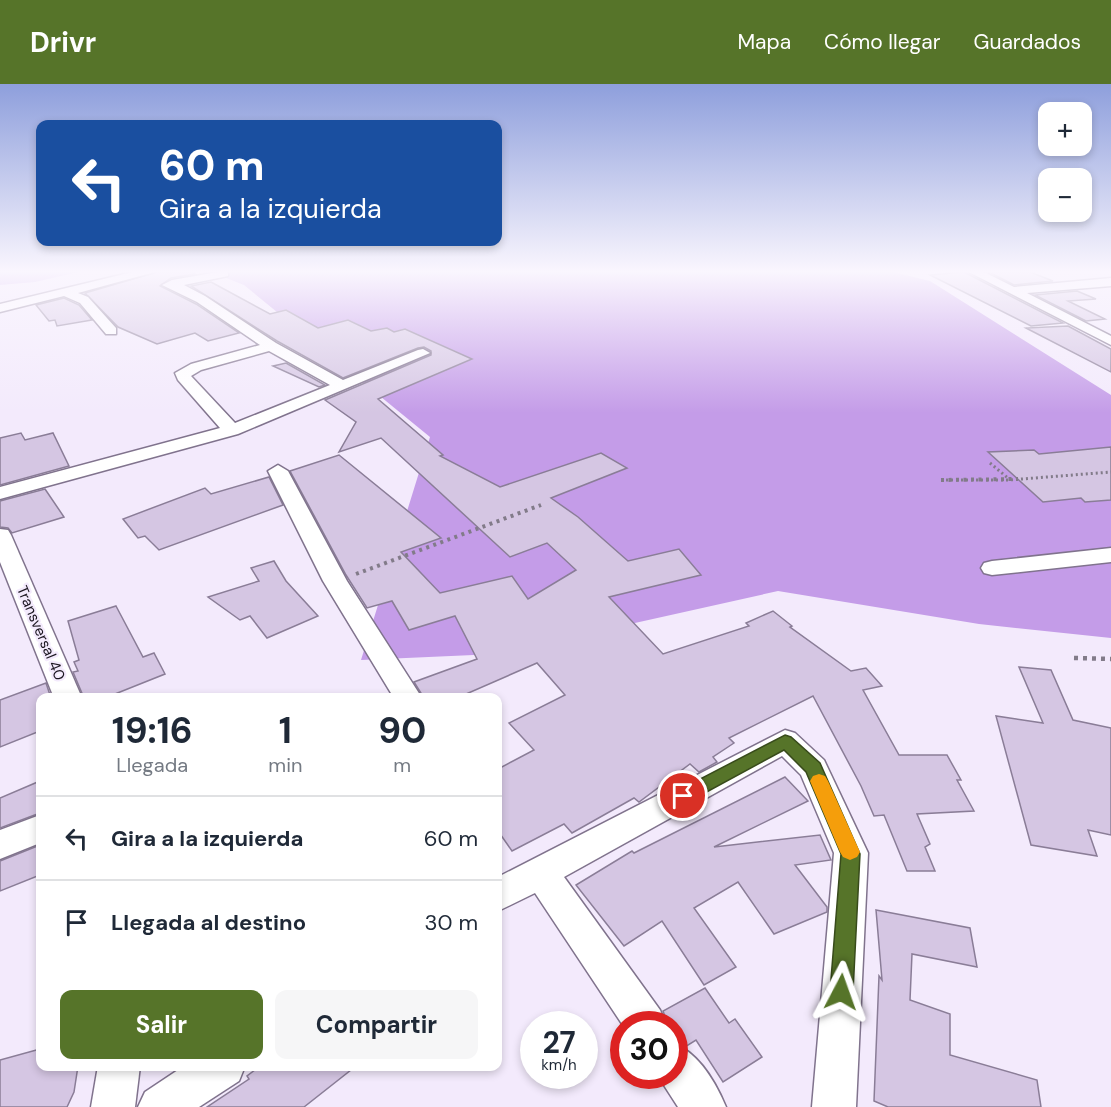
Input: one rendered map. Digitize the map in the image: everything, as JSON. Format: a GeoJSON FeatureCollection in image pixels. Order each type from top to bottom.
{"type":"FeatureCollection","features":[{"type":"Feature","properties":{"kind":"street"},"geometry":{"type":"LineString","coordinates":[[99,318],[111,331]]}},
{"type":"Feature","properties":{"kind":"street"},"geometry":{"type":"LineString","coordinates":[[229,318],[271,346],[341,385]]}},
{"type":"Feature","properties":{"kind":"street"},"geometry":{"type":"LineString","coordinates":[[1064,318],[1111,342]]}},
{"type":"Feature","properties":{"kind":"street"},"geometry":{"type":"LineString","coordinates":[[232,430],[183,377],[183,373],[196,367],[271,346]]}},
{"type":"Feature","properties":{"kind":"street"},"geometry":{"type":"LineString","coordinates":[[0,494],[232,430],[423,352]]}},
{"type":"Feature","properties":{"kind":"street"},"geometry":{"type":"LineString","coordinates":[[278,471],[335,581],[405,693]]}},
{"type":"Feature","properties":{"kind":"street","name":"Transversal 40"},"geometry":{"type":"LineString","coordinates":[[0,535],[66,693]]}},
{"type":"Feature","properties":{"kind":"street"},"geometry":{"type":"LineString","coordinates":[[992,568],[1111,555]]}},
{"type":"Feature","properties":{"kind":"street"},"geometry":{"type":"LineString","coordinates":[[502,893],[785,741],[813,768],[851,854],[834,1107]]}},
{"type":"Feature","properties":{"kind":"street"},"geometry":{"type":"LineString","coordinates":[[0,845],[36,831]]}},
{"type":"Feature","properties":{"kind":"street"},"geometry":{"type":"LineString","coordinates":[[540,872],[637,1011]]}},
{"type":"Feature","properties":{"kind":"street"},"geometry":{"type":"LineString","coordinates":[[113,1107],[118,1071]]}},
{"type":"Feature","properties":{"kind":"street"},"geometry":{"type":"LineString","coordinates":[[160,1107],[216,1071]]}},
{"type":"Feature","properties":{"kind":"street"},"geometry":{"type":"LineString","coordinates":[[688,1084],[704,1107]]}},
{"type":"Feature","properties":{"kind":"path"},"geometry":{"type":"LineString","coordinates":[[990,463],[1009,480]]}},
{"type":"Feature","properties":{"kind":"path"},"geometry":{"type":"LineString","coordinates":[[940,480],[1009,480],[1111,472]]}},
{"type":"Feature","properties":{"kind":"path"},"geometry":{"type":"LineString","coordinates":[[335,581],[541,505]]}},
{"type":"Feature","properties":{"kind":"path"},"geometry":{"type":"LineString","coordinates":[[1074,658],[1111,658]]}},
{"type":"Feature","properties":{"kind":"shaded area"},"geometry":{"type":"Polygon","coordinates":[[[284,318],[988,318],[1111,395],[1111,638],[979,624],[778,591],[496,654],[361,660],[430,437],[284,318]]]}},
{"type":"Feature","properties":{"kind":"building"},"geometry":{"type":"Polygon","coordinates":[[[46,318],[90,318],[92,320],[57,326],[55,320],[49,321],[46,318]]]}},
{"type":"Feature","properties":{"kind":"building"},"geometry":{"type":"Polygon","coordinates":[[[109,318],[216,318],[239,333],[208,341],[195,333],[157,344],[118,327],[109,318]]]}},
{"type":"Feature","properties":{"kind":"building"},"geometry":{"type":"Polygon","coordinates":[[[241,318],[300,318],[318,328],[348,320],[371,331],[387,328],[394,332],[405,329],[472,359],[378,399],[443,455],[440,456],[500,487],[601,453],[627,468],[551,498],[578,517],[628,561],[679,549],[701,575],[609,597],[663,654],[749,626],[746,623],[773,611],[792,626],[790,627],[851,671],[866,668],[882,686],[863,690],[899,755],[947,755],[961,780],[957,780],[974,811],[917,814],[930,844],[925,847],[935,871],[907,871],[884,815],[874,816],[861,786],[813,696],[729,738],[734,743],[713,757],[717,762],[699,772],[690,764],[639,802],[634,798],[572,833],[564,824],[512,851],[502,837],[502,767],[534,750],[509,723],[565,695],[537,663],[468,693],[421,693],[414,682],[477,659],[455,616],[409,630],[392,601],[367,608],[346,575],[290,471],[339,455],[441,538],[401,552],[440,593],[512,576],[528,599],[576,570],[547,543],[510,557],[381,438],[339,452],[356,422],[325,400],[431,355],[431,351],[424,347],[418,348],[343,378],[241,318]]]}},
{"type":"Feature","properties":{"kind":"building"},"geometry":{"type":"Polygon","coordinates":[[[1015,318],[1053,318],[1063,323],[1031,326],[1015,318]]]}},
{"type":"Feature","properties":{"kind":"building"},"geometry":{"type":"Polygon","coordinates":[[[1080,318],[1105,319],[1086,321],[1080,318]]]}},
{"type":"Feature","properties":{"kind":"building"},"geometry":{"type":"Polygon","coordinates":[[[1068,326],[1111,349],[1111,372],[1026,328],[1068,326]]]}},
{"type":"Feature","properties":{"kind":"building"},"geometry":{"type":"Polygon","coordinates":[[[286,363],[325,385],[319,387],[273,366],[286,363]]]}},
{"type":"Feature","properties":{"kind":"building"},"geometry":{"type":"Polygon","coordinates":[[[21,433],[25,440],[53,433],[69,466],[0,485],[0,438],[21,433]]]}},
{"type":"Feature","properties":{"kind":"building"},"geometry":{"type":"Polygon","coordinates":[[[1111,447],[1111,500],[1085,502],[1081,498],[1043,502],[988,452],[1034,450],[1039,454],[1111,447]]]}},
{"type":"Feature","properties":{"kind":"building"},"geometry":{"type":"Polygon","coordinates":[[[269,477],[283,505],[159,550],[145,536],[138,538],[123,519],[205,488],[211,494],[269,477]]]}},
{"type":"Feature","properties":{"kind":"building"},"geometry":{"type":"Polygon","coordinates":[[[45,489],[64,517],[12,533],[8,528],[0,527],[0,501],[45,489]]]}},
{"type":"Feature","properties":{"kind":"building"},"geometry":{"type":"Polygon","coordinates":[[[274,561],[286,581],[318,616],[267,638],[250,616],[240,620],[208,597],[259,581],[251,568],[274,561]]]}},
{"type":"Feature","properties":{"kind":"building"},"geometry":{"type":"Polygon","coordinates":[[[116,606],[143,657],[154,653],[165,674],[118,693],[82,693],[73,672],[78,671],[74,662],[79,660],[68,621],[116,606]]]}},
{"type":"Feature","properties":{"kind":"building"},"geometry":{"type":"Polygon","coordinates":[[[1019,667],[1051,670],[1073,720],[1111,728],[1111,835],[1088,830],[1097,856],[1031,845],[996,716],[1043,723],[1019,667]]]}},
{"type":"Feature","properties":{"kind":"building"},"geometry":{"type":"Polygon","coordinates":[[[46,683],[49,693],[36,693],[36,733],[0,747],[0,700],[46,683]]]}},
{"type":"Feature","properties":{"kind":"building"},"geometry":{"type":"Polygon","coordinates":[[[785,777],[808,801],[714,847],[820,835],[831,860],[795,865],[827,907],[827,912],[774,934],[738,882],[694,908],[736,967],[704,985],[662,921],[624,946],[576,885],[632,851],[634,853],[785,777]]]}},
{"type":"Feature","properties":{"kind":"building"},"geometry":{"type":"Polygon","coordinates":[[[36,783],[36,814],[0,828],[0,798],[36,783]]]}},
{"type":"Feature","properties":{"kind":"building"},"geometry":{"type":"Polygon","coordinates":[[[36,847],[36,877],[0,891],[0,861],[36,847]]]}},
{"type":"Feature","properties":{"kind":"building"},"geometry":{"type":"Polygon","coordinates":[[[876,910],[970,928],[977,967],[912,954],[910,1000],[950,1014],[950,1055],[1037,1080],[1041,1107],[888,1107],[874,1101],[879,976],[882,980],[876,910]]]}},
{"type":"Feature","properties":{"kind":"building"},"geometry":{"type":"Polygon","coordinates":[[[705,988],[729,1023],[735,1019],[762,1057],[723,1082],[696,1040],[688,1045],[688,1011],[663,1011],[705,988]]]}},
{"type":"Feature","properties":{"kind":"building"},"geometry":{"type":"Polygon","coordinates":[[[36,1050],[36,1071],[77,1071],[74,1092],[67,1107],[0,1107],[0,1060],[36,1050]]]}},
{"type":"Feature","properties":{"kind":"building"},"geometry":{"type":"Polygon","coordinates":[[[254,1071],[350,1071],[304,1107],[207,1107],[249,1079],[247,1076],[254,1071]]]}},
{"type":"Feature","properties":{"kind":"slow traffic"},"geometry":{"type":"LineString","coordinates":[[819,781],[850,852]]}},
{"type":"Feature","properties":{"kind":"route"},"geometry":{"type":"LineString","coordinates":[[683,796],[785,741],[813,768],[851,854],[841,992]]}}]}
